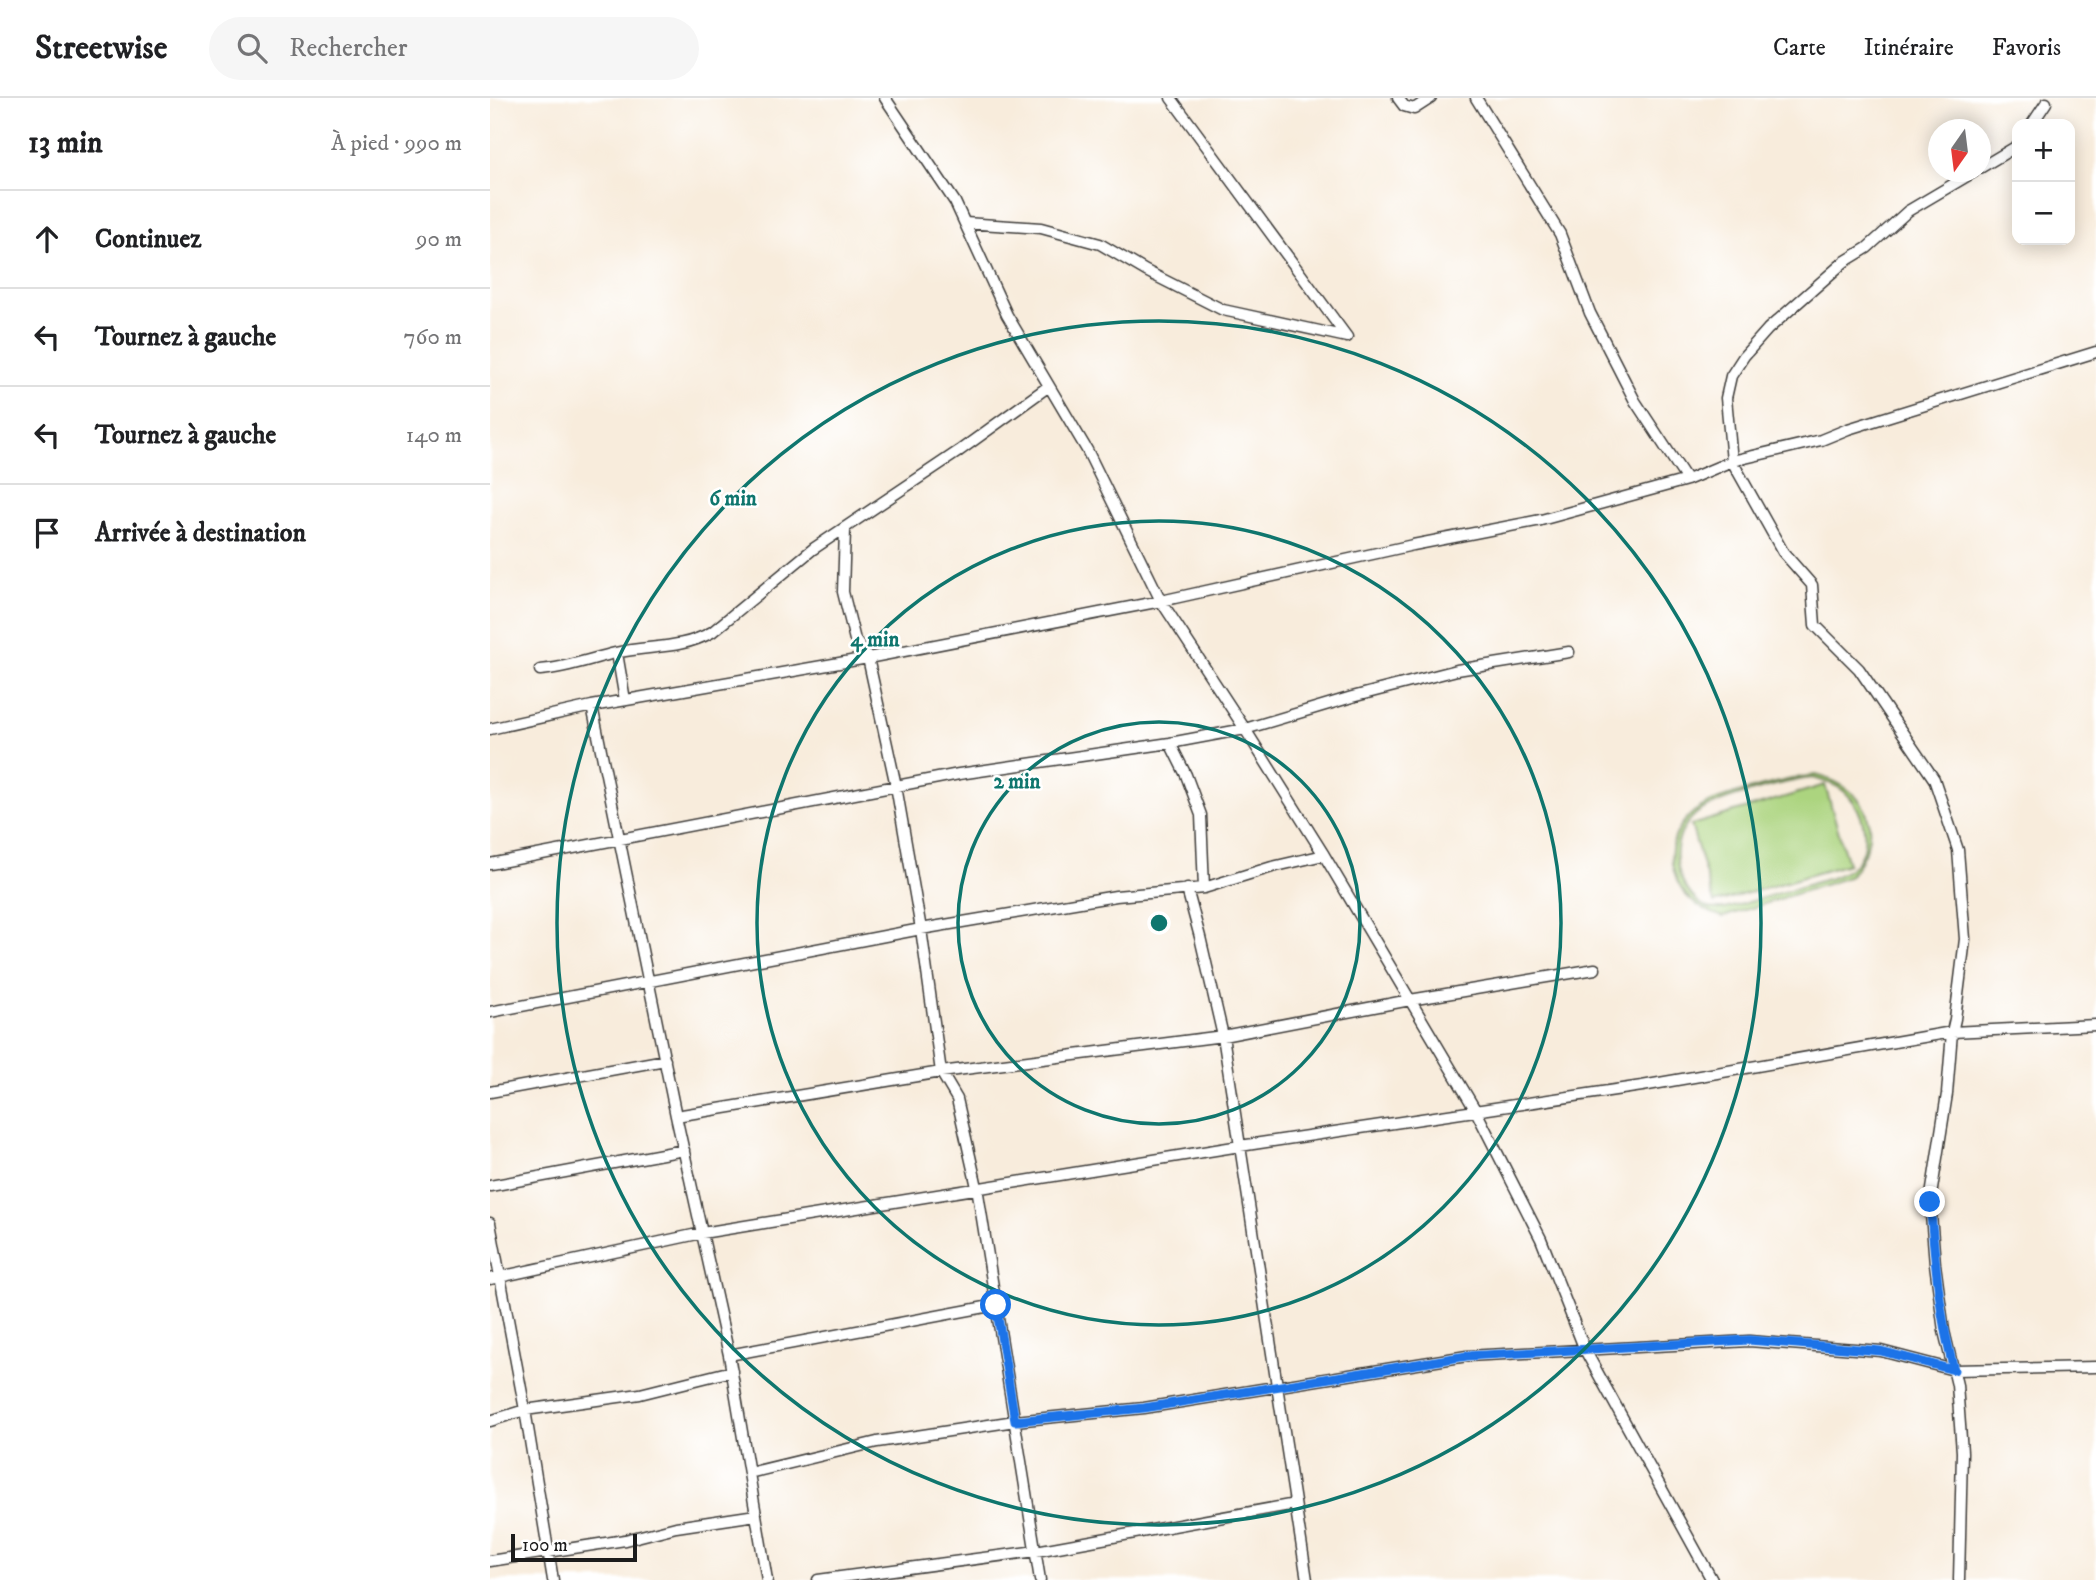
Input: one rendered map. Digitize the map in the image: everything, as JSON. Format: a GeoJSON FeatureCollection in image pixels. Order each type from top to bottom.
{"type":"FeatureCollection","features":[{"type":"Feature","properties":{"kind":"street"},"geometry":{"type":"LineString","coordinates":[[885,98],[955,202],[1007,315],[1087,450],[1161,601],[1324,855],[1476,1111],[1541,1239],[1585,1350],[1712,1580]]}},
{"type":"Feature","properties":{"kind":"street"},"geometry":{"type":"LineString","coordinates":[[965,223],[1041,228],[1100,244],[1223,310],[1347,337],[1171,98]]}},
{"type":"Feature","properties":{"kind":"street"},"geometry":{"type":"LineString","coordinates":[[1398,98],[1404,106],[1414,109],[1431,98]]}},
{"type":"Feature","properties":{"kind":"street"},"geometry":{"type":"LineString","coordinates":[[1476,98],[1560,234],[1590,313],[1634,401],[1687,480]]}},
{"type":"Feature","properties":{"kind":"street"},"geometry":{"type":"LineString","coordinates":[[2035,119],[2046,103]]}},
{"type":"Feature","properties":{"kind":"street"},"geometry":{"type":"LineString","coordinates":[[1991,161],[2012,149]]}},
{"type":"Feature","properties":{"kind":"street"},"geometry":{"type":"LineString","coordinates":[[1957,182],[1908,211],[1867,248],[1844,262],[1768,329],[1744,356],[1731,376],[1726,398],[1732,461],[1783,552],[1812,585],[1815,625],[1858,669],[1934,779],[1958,850],[1965,939],[1952,1032],[1947,1094],[1938,1137],[1930,1202],[1944,1331],[1957,1385],[1962,1452],[1959,1580]]}},
{"type":"Feature","properties":{"kind":"street"},"geometry":{"type":"LineString","coordinates":[[490,729],[592,706],[868,658],[1161,601],[1413,545],[1541,520],[1687,480],[1732,461],[1821,440],[1848,429],[2096,352]]}},
{"type":"Feature","properties":{"kind":"street"},"geometry":{"type":"LineString","coordinates":[[540,670],[617,653],[696,641],[712,632],[813,550],[1049,386]]}},
{"type":"Feature","properties":{"kind":"street"},"geometry":{"type":"LineString","coordinates":[[845,530],[843,592],[855,640],[868,658],[896,786],[921,929],[941,1072],[957,1099],[976,1187],[1041,1580]]}},
{"type":"Feature","properties":{"kind":"street"},"geometry":{"type":"LineString","coordinates":[[490,864],[959,774],[1170,743],[1245,729],[1352,697],[1457,670],[1569,652]]}},
{"type":"Feature","properties":{"kind":"street"},"geometry":{"type":"LineString","coordinates":[[617,653],[625,700]]}},
{"type":"Feature","properties":{"kind":"street"},"geometry":{"type":"LineString","coordinates":[[592,706],[676,1116],[729,1354],[767,1580]]}},
{"type":"Feature","properties":{"kind":"street"},"geometry":{"type":"LineString","coordinates":[[1170,743],[1201,815],[1204,888]]}},
{"type":"Feature","properties":{"kind":"street"},"geometry":{"type":"LineString","coordinates":[[490,1012],[921,929],[1116,896],[1204,888],[1272,867],[1324,855]]}},
{"type":"Feature","properties":{"kind":"street"},"geometry":{"type":"LineString","coordinates":[[1186,889],[1223,1036],[1307,1580]]}},
{"type":"Feature","properties":{"kind":"street"},"geometry":{"type":"LineString","coordinates":[[676,1116],[941,1072],[1223,1036],[1410,1000],[1595,969]]}},
{"type":"Feature","properties":{"kind":"street"},"geometry":{"type":"LineString","coordinates":[[495,1278],[702,1233],[976,1187],[1642,1086],[1952,1032],[2096,1026]]}},
{"type":"Feature","properties":{"kind":"street"},"geometry":{"type":"LineString","coordinates":[[490,1092],[665,1060]]}},
{"type":"Feature","properties":{"kind":"street"},"geometry":{"type":"LineString","coordinates":[[490,1186],[684,1150]]}},
{"type":"Feature","properties":{"kind":"street"},"geometry":{"type":"LineString","coordinates":[[490,1223],[495,1278],[525,1410],[553,1580]]}},
{"type":"Feature","properties":{"kind":"street"},"geometry":{"type":"LineString","coordinates":[[729,1354],[996,1305]]}},
{"type":"Feature","properties":{"kind":"street"},"geometry":{"type":"LineString","coordinates":[[749,1473],[877,1443],[1015,1421],[1144,1408],[1467,1356],[1749,1340],[1881,1351],[1954,1370],[2096,1367]]}},
{"type":"Feature","properties":{"kind":"street"},"geometry":{"type":"LineString","coordinates":[[490,1421],[525,1410],[639,1394],[732,1371]]}},
{"type":"Feature","properties":{"kind":"street"},"geometry":{"type":"LineString","coordinates":[[818,1580],[1036,1551],[1295,1504]]}},
{"type":"Feature","properties":{"kind":"street"},"geometry":{"type":"LineString","coordinates":[[490,1561],[625,1541],[676,1527],[756,1515]]}},
{"type":"Feature","properties":{"kind":"green space"},"geometry":{"type":"Polygon","coordinates":[[[1816,775],[1850,791],[1867,815],[1867,845],[1849,877],[1723,917],[1706,910],[1686,896],[1677,881],[1672,849],[1676,835],[1689,816],[1719,799],[1776,782],[1816,775]],[[1813,778],[1752,792],[1718,803],[1696,814],[1682,832],[1677,852],[1679,872],[1693,897],[1706,907],[1725,909],[1834,877],[1855,865],[1864,845],[1862,818],[1854,802],[1844,792],[1832,784],[1813,778]]]}},
{"type":"Feature","properties":{"kind":"green space"},"geometry":{"type":"Polygon","coordinates":[[[1825,785],[1848,864],[1714,903],[1691,825],[1825,785]]]}},
{"type":"Feature","properties":{"kind":"route"},"geometry":{"type":"LineString","coordinates":[[996,1305],[1015,1421],[1144,1408],[1467,1356],[1749,1340],[1881,1351],[1954,1370],[1944,1331],[1930,1202]]}}]}
